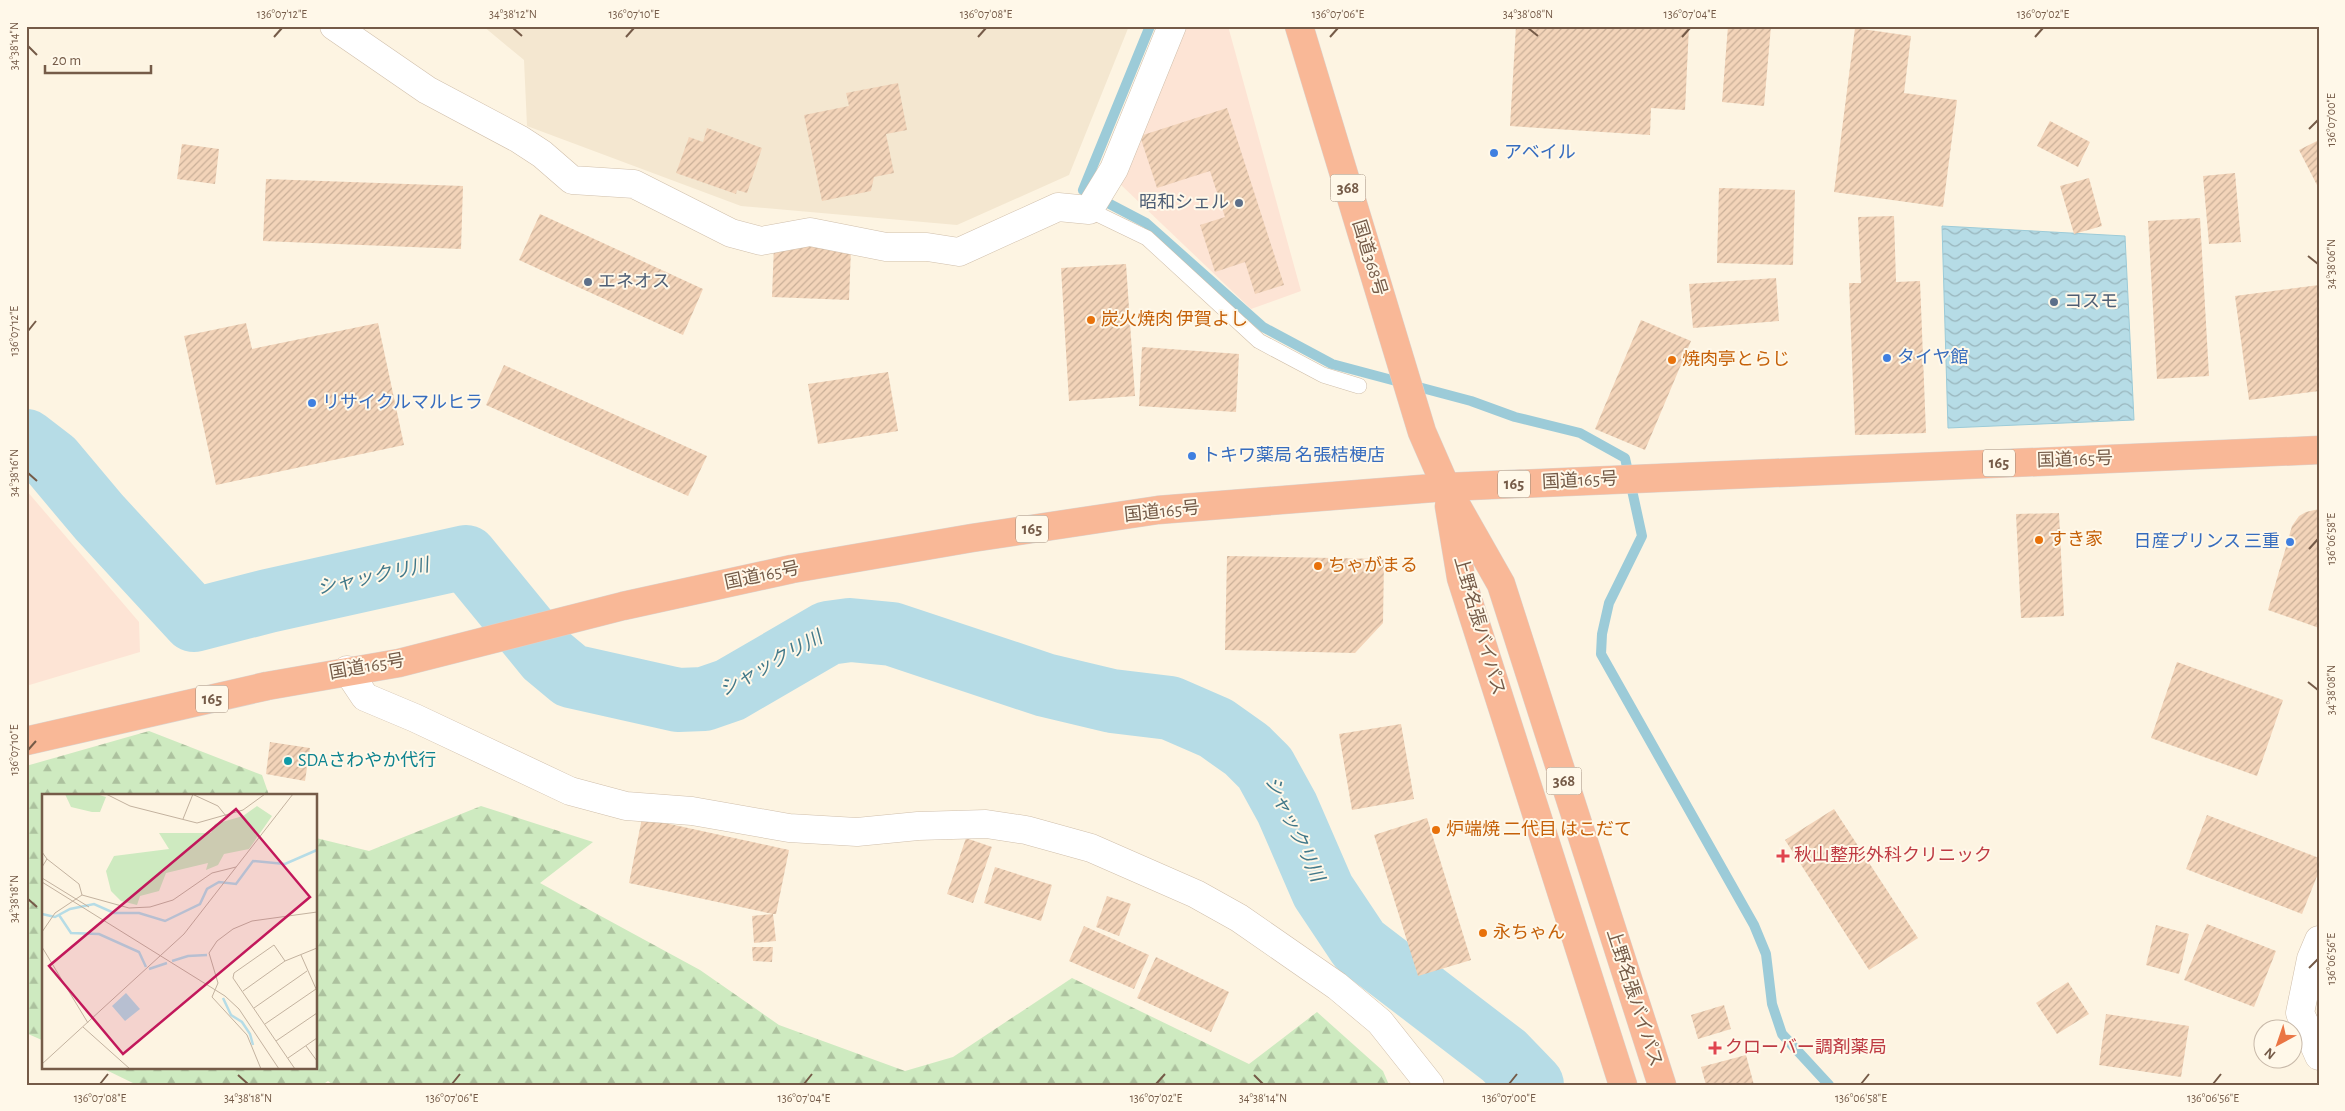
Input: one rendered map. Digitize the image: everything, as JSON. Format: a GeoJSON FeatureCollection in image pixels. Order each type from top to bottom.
{"type":"FeatureCollection","features":[{"type":"Feature","properties":{"kind":"highway","name":"国道368号"},"geometry":{"type":"LineString","coordinates":[[1299,26],[1422,432],[1446,487]]}},
{"type":"Feature","properties":{"kind":"highway","name":"国道165号"},"geometry":{"type":"LineString","coordinates":[[26,741],[266,686],[347,670],[399,663],[623,606],[792,569],[972,538],[1148,512],[1446,487],[2319,450]]}},
{"type":"Feature","properties":{"kind":"highway","name":"上野名張バイパス"},"geometry":{"type":"LineString","coordinates":[[1446,487],[1461,578],[1623,1085]]}},
{"type":"Feature","properties":{"kind":"highway","name":"上野名張バイパス"},"geometry":{"type":"LineString","coordinates":[[1446,487],[1500,584],[1662,1085]]}},
{"type":"Feature","properties":{"kind":"street"},"geometry":{"type":"LineString","coordinates":[[334,26],[427,90],[519,139],[542,154],[572,180],[634,184],[731,232],[761,241],[810,232],[886,247],[927,247],[959,252],[1058,206],[1091,207],[1114,169],[1172,26]]}},
{"type":"Feature","properties":{"kind":"street"},"geometry":{"type":"LineString","coordinates":[[347,670],[365,697],[414,718],[570,792],[626,806],[692,811],[789,828],[857,832],[918,826],[986,824],[1026,830],[1091,848],[1196,894],[1240,918],[1337,986],[1380,1022],[1430,1085]]}},
{"type":"Feature","properties":{"kind":"street"},"geometry":{"type":"LineString","coordinates":[[2319,940],[2311,959],[2300,1013],[2319,1056]]}},
{"type":"Feature","properties":{"kind":"lane"},"geometry":{"type":"LineString","coordinates":[[1091,207],[1147,238],[1260,341],[1323,375],[1359,386]]}},
{"type":"Feature","properties":{"kind":"shaded area"},"geometry":{"type":"Polygon","coordinates":[[[483,26],[1129,26],[1069,175],[957,225],[741,206],[527,126],[524,60],[483,26]]]}},
{"type":"Feature","properties":{"kind":"shaded area"},"geometry":{"type":"Polygon","coordinates":[[[1184,26],[1228,26],[1301,291],[1251,309],[1119,183],[1184,26]]]}},
{"type":"Feature","properties":{"kind":"shaded area"},"geometry":{"type":"Polygon","coordinates":[[[26,490],[139,622],[140,652],[26,686],[26,490]]]}},
{"type":"Feature","properties":{"kind":"green space"},"geometry":{"type":"Polygon","coordinates":[[[149,731],[262,775],[269,794],[42,794],[42,1040],[26,1033],[26,766],[149,731]]]}},
{"type":"Feature","properties":{"kind":"green space"},"geometry":{"type":"Polygon","coordinates":[[[481,806],[593,842],[540,883],[700,970],[779,1025],[905,1071],[953,1057],[1072,978],[1249,1064],[1317,1012],[1383,1071],[1389,1085],[333,1085],[328,1081],[322,1085],[137,1085],[102,1068],[318,1068],[318,838],[369,851],[481,806]]]}},
{"type":"Feature","properties":{"kind":"water"},"geometry":{"type":"Polygon","coordinates":[[[1942,226],[2125,236],[2134,420],[1948,428],[1942,226]]]}},
{"type":"Feature","properties":{"kind":"building"},"geometry":{"type":"Polygon","coordinates":[[[1516,26],[1689,26],[1685,110],[1651,108],[1650,135],[1510,126],[1516,26]]]}},
{"type":"Feature","properties":{"kind":"building"},"geometry":{"type":"Polygon","coordinates":[[[1728,26],[1771,26],[1764,106],[1722,102],[1728,26]]]}},
{"type":"Feature","properties":{"kind":"building"},"geometry":{"type":"Polygon","coordinates":[[[1855,28],[1911,36],[1904,93],[1957,100],[1943,207],[1834,192],[1855,28]]]}},
{"type":"Feature","properties":{"kind":"building"},"geometry":{"type":"Polygon","coordinates":[[[898,83],[907,130],[886,134],[894,173],[874,177],[871,191],[822,201],[804,115],[849,106],[846,93],[898,83]]]}},
{"type":"Feature","properties":{"kind":"building","name":"昭和シェル"},"geometry":{"type":"Polygon","coordinates":[[[1227,108],[1284,285],[1255,294],[1245,262],[1215,272],[1200,225],[1225,217],[1210,171],[1157,188],[1140,136],[1227,108]]]}},
{"type":"Feature","properties":{"kind":"building"},"geometry":{"type":"Polygon","coordinates":[[[2050,121],[2090,142],[2078,167],[2037,146],[2050,121]]]}},
{"type":"Feature","properties":{"kind":"building"},"geometry":{"type":"Polygon","coordinates":[[[707,128],[762,148],[747,193],[737,190],[736,194],[676,173],[689,137],[703,142],[707,128]]]}},
{"type":"Feature","properties":{"kind":"building"},"geometry":{"type":"Polygon","coordinates":[[[2319,140],[2319,189],[2299,150],[2319,140]]]}},
{"type":"Feature","properties":{"kind":"building"},"geometry":{"type":"Polygon","coordinates":[[[182,144],[219,149],[215,184],[177,179],[182,144]]]}},
{"type":"Feature","properties":{"kind":"building"},"geometry":{"type":"Polygon","coordinates":[[[2235,173],[2241,242],[2209,244],[2203,176],[2235,173]]]}},
{"type":"Feature","properties":{"kind":"building"},"geometry":{"type":"Polygon","coordinates":[[[2089,178],[2102,226],[2074,234],[2060,186],[2089,178]]]}},
{"type":"Feature","properties":{"kind":"building"},"geometry":{"type":"Polygon","coordinates":[[[266,179],[463,186],[461,249],[263,241],[266,179]]]}},
{"type":"Feature","properties":{"kind":"building"},"geometry":{"type":"Polygon","coordinates":[[[1719,188],[1795,190],[1793,265],[1717,263],[1719,188]]]}},
{"type":"Feature","properties":{"kind":"building"},"geometry":{"type":"Polygon","coordinates":[[[540,214],[703,289],[683,335],[519,260],[540,214]]]}},
{"type":"Feature","properties":{"kind":"building","name":"タイヤ館"},"geometry":{"type":"Polygon","coordinates":[[[1894,216],[1896,282],[1920,281],[1926,433],[1855,435],[1849,283],[1861,283],[1858,217],[1894,216]]]}},
{"type":"Feature","properties":{"kind":"building"},"geometry":{"type":"Polygon","coordinates":[[[2200,218],[2209,376],[2157,379],[2148,221],[2200,218]]]}},
{"type":"Feature","properties":{"kind":"building"},"geometry":{"type":"Polygon","coordinates":[[[774,245],[851,249],[849,300],[772,297],[774,245]]]}},
{"type":"Feature","properties":{"kind":"building"},"geometry":{"type":"Polygon","coordinates":[[[1126,264],[1135,396],[1069,401],[1061,268],[1126,264]]]}},
{"type":"Feature","properties":{"kind":"building"},"geometry":{"type":"Polygon","coordinates":[[[1776,278],[1779,321],[1693,328],[1689,284],[1776,278]]]}},
{"type":"Feature","properties":{"kind":"building"},"geometry":{"type":"Polygon","coordinates":[[[2319,285],[2319,391],[2249,400],[2235,296],[2319,285]]]}},
{"type":"Feature","properties":{"kind":"building"},"geometry":{"type":"Polygon","coordinates":[[[1641,320],[1691,341],[1645,450],[1595,429],[1641,320]]]}},
{"type":"Feature","properties":{"kind":"building"},"geometry":{"type":"Polygon","coordinates":[[[246,323],[252,349],[378,323],[404,445],[216,485],[184,336],[246,323]]]}},
{"type":"Feature","properties":{"kind":"building"},"geometry":{"type":"Polygon","coordinates":[[[1142,347],[1239,354],[1236,412],[1139,406],[1142,347]]]}},
{"type":"Feature","properties":{"kind":"building"},"geometry":{"type":"Polygon","coordinates":[[[504,365],[707,456],[688,496],[486,405],[504,365]]]}},
{"type":"Feature","properties":{"kind":"building"},"geometry":{"type":"Polygon","coordinates":[[[888,372],[898,431],[818,444],[808,384],[888,372]]]}},
{"type":"Feature","properties":{"kind":"building"},"geometry":{"type":"Polygon","coordinates":[[[2319,509],[2319,628],[2268,610],[2292,526],[2299,516],[2319,509]]]}},
{"type":"Feature","properties":{"kind":"building"},"geometry":{"type":"Polygon","coordinates":[[[2059,513],[2064,616],[2021,618],[2016,514],[2059,513]]]}},
{"type":"Feature","properties":{"kind":"building"},"geometry":{"type":"Polygon","coordinates":[[[1227,556],[1384,559],[1383,623],[1355,653],[1225,650],[1227,556]]]}},
{"type":"Feature","properties":{"kind":"building"},"geometry":{"type":"Polygon","coordinates":[[[2177,662],[2283,700],[2257,776],[2151,738],[2177,662]]]}},
{"type":"Feature","properties":{"kind":"building"},"geometry":{"type":"Polygon","coordinates":[[[1401,724],[1414,799],[1352,810],[1339,734],[1401,724]]]}},
{"type":"Feature","properties":{"kind":"building","name":"SDAさわやか代行"},"geometry":{"type":"Polygon","coordinates":[[[270,742],[310,748],[305,781],[266,774],[270,742]]]}},
{"type":"Feature","properties":{"kind":"building"},"geometry":{"type":"Polygon","coordinates":[[[1834,809],[1918,938],[1869,970],[1785,840],[1834,809]]]}},
{"type":"Feature","properties":{"kind":"building"},"geometry":{"type":"Polygon","coordinates":[[[2207,815],[2319,858],[2319,871],[2302,914],[2186,869],[2207,815]]]}},
{"type":"Feature","properties":{"kind":"building"},"geometry":{"type":"Polygon","coordinates":[[[642,818],[789,850],[776,914],[629,883],[642,818]]]}},
{"type":"Feature","properties":{"kind":"building"},"geometry":{"type":"Polygon","coordinates":[[[1427,818],[1471,960],[1418,976],[1374,835],[1427,818]]]}},
{"type":"Feature","properties":{"kind":"building"},"geometry":{"type":"Polygon","coordinates":[[[966,838],[992,847],[973,903],[947,894],[966,838]]]}},
{"type":"Feature","properties":{"kind":"building"},"geometry":{"type":"Polygon","coordinates":[[[995,867],[1052,885],[1041,921],[984,903],[995,867]]]}},
{"type":"Feature","properties":{"kind":"building"},"geometry":{"type":"Polygon","coordinates":[[[1107,896],[1131,904],[1119,936],[1096,927],[1107,896]]]}},
{"type":"Feature","properties":{"kind":"building"},"geometry":{"type":"Polygon","coordinates":[[[773,914],[776,941],[754,943],[752,916],[773,914]]]}},
{"type":"Feature","properties":{"kind":"building"},"geometry":{"type":"Polygon","coordinates":[[[2207,924],[2276,951],[2254,1007],[2184,980],[2207,924]]]}},
{"type":"Feature","properties":{"kind":"building"},"geometry":{"type":"Polygon","coordinates":[[[2156,925],[2189,934],[2179,974],[2146,965],[2156,925]]]}},
{"type":"Feature","properties":{"kind":"building"},"geometry":{"type":"Polygon","coordinates":[[[1084,926],[1149,955],[1134,989],[1069,961],[1084,926]]]}},
{"type":"Feature","properties":{"kind":"building"},"geometry":{"type":"Polygon","coordinates":[[[752,947],[773,947],[772,962],[753,961],[752,947]]]}},
{"type":"Feature","properties":{"kind":"building"},"geometry":{"type":"Polygon","coordinates":[[[1156,957],[1229,992],[1211,1032],[1137,998],[1156,957]]]}},
{"type":"Feature","properties":{"kind":"building"},"geometry":{"type":"Polygon","coordinates":[[[2068,982],[2089,1014],[2057,1034],[2036,1003],[2068,982]]]}},
{"type":"Feature","properties":{"kind":"building"},"geometry":{"type":"Polygon","coordinates":[[[1724,1005],[1731,1029],[1698,1039],[1691,1015],[1724,1005]]]}},
{"type":"Feature","properties":{"kind":"building"},"geometry":{"type":"Polygon","coordinates":[[[2106,1014],[2189,1026],[2181,1077],[2099,1065],[2106,1014]]]}},
{"type":"Feature","properties":{"kind":"building"},"geometry":{"type":"Polygon","coordinates":[[[1746,1055],[1754,1085],[1706,1085],[1701,1067],[1746,1055]]]}},
{"type":"Feature","properties":{"kind":"waterway"},"geometry":{"type":"LineString","coordinates":[[1150,26],[1083,190],[1146,223],[1263,327],[1332,364],[1471,401],[1515,417],[1580,433],[1625,458],[1642,536],[1609,603],[1602,634],[1601,654],[1754,925],[1766,954],[1772,1004],[1782,1034],[1829,1085]]}},
{"type":"Feature","properties":{"kind":"waterway","name":"シャックリ川"},"geometry":{"type":"LineString","coordinates":[[26,441],[52,461],[99,517],[194,620],[268,601],[466,557],[547,656],[571,676],[678,700],[704,699],[730,690],[828,633],[850,630],[892,634],[1045,685],[1112,701],[1170,708],[1216,728],[1247,750],[1265,768],[1287,808],[1323,891],[1359,945],[1504,1056],[1532,1085]]}},
{"type":"Feature","properties":{"kind":"place","name":"アベイル"},"geometry":{"type":"Point","coordinates":[1494,153]}},
{"type":"Feature","properties":{"kind":"place","name":"昭和シェル"},"geometry":{"type":"Point","coordinates":[1239,203]}},
{"type":"Feature","properties":{"kind":"place","name":"エネオス"},"geometry":{"type":"Point","coordinates":[588,282]}},
{"type":"Feature","properties":{"kind":"place","name":"コスモ"},"geometry":{"type":"Point","coordinates":[2054,302]}},
{"type":"Feature","properties":{"kind":"place","name":"炭火焼肉 伊賀よし"},"geometry":{"type":"Point","coordinates":[1091,320]}},
{"type":"Feature","properties":{"kind":"place","name":"タイヤ館"},"geometry":{"type":"Point","coordinates":[1887,358]}},
{"type":"Feature","properties":{"kind":"place","name":"焼肉亭とらじ"},"geometry":{"type":"Point","coordinates":[1672,360]}},
{"type":"Feature","properties":{"kind":"place","name":"リサイクルマルヒラ"},"geometry":{"type":"Point","coordinates":[312,403]}},
{"type":"Feature","properties":{"kind":"place","name":"トキワ薬局 名張桔梗店"},"geometry":{"type":"Point","coordinates":[1192,456]}},
{"type":"Feature","properties":{"kind":"place","name":"すき家"},"geometry":{"type":"Point","coordinates":[2039,540]}},
{"type":"Feature","properties":{"kind":"place","name":"日産プリンス 三重"},"geometry":{"type":"Point","coordinates":[2290,542]}},
{"type":"Feature","properties":{"kind":"place","name":"ちゃがまる"},"geometry":{"type":"Point","coordinates":[1318,566]}},
{"type":"Feature","properties":{"kind":"place","name":"SDAさわやか代行"},"geometry":{"type":"Point","coordinates":[288,761]}},
{"type":"Feature","properties":{"kind":"place","name":"炉端焼 二代目 はこだて"},"geometry":{"type":"Point","coordinates":[1436,830]}},
{"type":"Feature","properties":{"kind":"place","name":"秋山整形外科クリニック"},"geometry":{"type":"Point","coordinates":[1783,856]}},
{"type":"Feature","properties":{"kind":"place","name":"永ちゃん"},"geometry":{"type":"Point","coordinates":[1483,933]}},
{"type":"Feature","properties":{"kind":"place","name":"クローバー調剤薬局"},"geometry":{"type":"Point","coordinates":[1715,1048]}}]}
